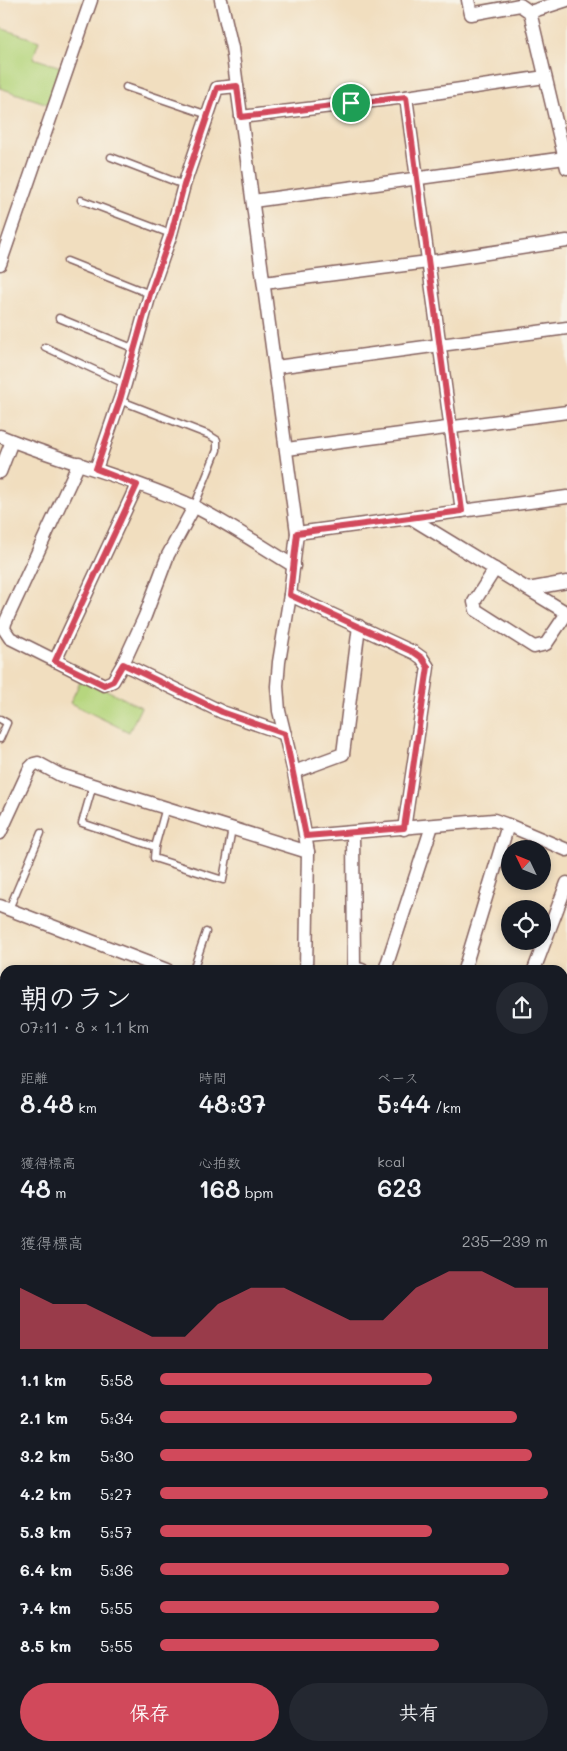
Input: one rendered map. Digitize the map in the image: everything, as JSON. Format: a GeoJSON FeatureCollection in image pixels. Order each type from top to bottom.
{"type":"FeatureCollection","features":[{"type":"Feature","properties":{"kind":"street"},"geometry":{"type":"LineString","coordinates":[[0,264],[91,0]]}},
{"type":"Feature","properties":{"kind":"street"},"geometry":{"type":"LineString","coordinates":[[221,0],[232,48],[297,533],[277,686],[279,711],[294,772],[308,852],[306,965]]}},
{"type":"Feature","properties":{"kind":"street"},"geometry":{"type":"LineString","coordinates":[[253,200],[417,179],[566,163],[530,12],[520,5],[471,14],[468,0]]}},
{"type":"Feature","properties":{"kind":"street"},"geometry":{"type":"LineString","coordinates":[[530,12],[567,0]]}},
{"type":"Feature","properties":{"kind":"street"},"geometry":{"type":"LineString","coordinates":[[241,117],[406,97],[545,77]]}},
{"type":"Feature","properties":{"kind":"street"},"geometry":{"type":"LineString","coordinates":[[96,469],[120,400],[150,294],[171,234],[184,185],[217,88],[237,86]]}},
{"type":"Feature","properties":{"kind":"street"},"geometry":{"type":"LineString","coordinates":[[406,97],[462,511]]}},
{"type":"Feature","properties":{"kind":"street"},"geometry":{"type":"LineString","coordinates":[[264,283],[428,262],[567,241]]}},
{"type":"Feature","properties":{"kind":"street"},"geometry":{"type":"LineString","coordinates":[[276,367],[567,328]]}},
{"type":"Feature","properties":{"kind":"street"},"geometry":{"type":"LineString","coordinates":[[287,449],[567,412]]}},
{"type":"Feature","properties":{"kind":"street"},"geometry":{"type":"LineString","coordinates":[[0,472],[6,439],[96,469],[194,507],[226,524],[294,566]]}},
{"type":"Feature","properties":{"kind":"street"},"geometry":{"type":"LineString","coordinates":[[78,464],[4,629],[10,638],[104,685],[113,681],[123,664],[145,616],[168,555],[194,507]]}},
{"type":"Feature","properties":{"kind":"street"},"geometry":{"type":"LineString","coordinates":[[55,661],[137,485]]}},
{"type":"Feature","properties":{"kind":"street"},"geometry":{"type":"LineString","coordinates":[[297,533],[567,497]]}},
{"type":"Feature","properties":{"kind":"street"},"geometry":{"type":"LineString","coordinates":[[411,518],[528,589],[567,613],[546,644],[534,647],[476,610],[474,602],[495,569]]}},
{"type":"Feature","properties":{"kind":"street"},"geometry":{"type":"LineString","coordinates":[[528,589],[567,582]]}},
{"type":"Feature","properties":{"kind":"street"},"geometry":{"type":"LineString","coordinates":[[290,595],[415,653],[422,658],[428,667],[404,828]]}},
{"type":"Feature","properties":{"kind":"street"},"geometry":{"type":"LineString","coordinates":[[294,772],[343,754],[359,626]]}},
{"type":"Feature","properties":{"kind":"street"},"geometry":{"type":"LineString","coordinates":[[123,664],[222,712],[285,734]]}},
{"type":"Feature","properties":{"kind":"street"},"geometry":{"type":"LineString","coordinates":[[0,833],[30,768],[38,763],[60,775],[308,852]]}},
{"type":"Feature","properties":{"kind":"street"},"geometry":{"type":"LineString","coordinates":[[306,836],[494,820],[567,850]]}},
{"type":"Feature","properties":{"kind":"street"},"geometry":{"type":"LineString","coordinates":[[466,965],[508,825]]}},
{"type":"Feature","properties":{"kind":"street"},"geometry":{"type":"LineString","coordinates":[[387,965],[432,826]]}},
{"type":"Feature","properties":{"kind":"street"},"geometry":{"type":"LineString","coordinates":[[353,833],[354,965]]}},
{"type":"Feature","properties":{"kind":"street"},"geometry":{"type":"LineString","coordinates":[[536,965],[567,884]]}},
{"type":"Feature","properties":{"kind":"street"},"geometry":{"type":"LineString","coordinates":[[3,911],[153,965]]}},
{"type":"Feature","properties":{"kind":"lane"},"geometry":{"type":"LineString","coordinates":[[126,87],[208,115]]}},
{"type":"Feature","properties":{"kind":"lane"},"geometry":{"type":"LineString","coordinates":[[111,157],[184,185]]}},
{"type":"Feature","properties":{"kind":"lane"},"geometry":{"type":"LineString","coordinates":[[81,200],[171,234]]}},
{"type":"Feature","properties":{"kind":"lane"},"geometry":{"type":"LineString","coordinates":[[66,261],[150,294]]}},
{"type":"Feature","properties":{"kind":"lane"},"geometry":{"type":"LineString","coordinates":[[59,318],[134,349]]}},
{"type":"Feature","properties":{"kind":"lane"},"geometry":{"type":"LineString","coordinates":[[45,348],[124,384]]}},
{"type":"Feature","properties":{"kind":"lane"},"geometry":{"type":"LineString","coordinates":[[120,400],[209,435],[216,440],[217,450],[194,507]]}},
{"type":"Feature","properties":{"kind":"lane"},"geometry":{"type":"LineString","coordinates":[[0,719],[8,723],[0,739]]}},
{"type":"Feature","properties":{"kind":"lane"},"geometry":{"type":"LineString","coordinates":[[93,785],[82,823],[156,847]]}},
{"type":"Feature","properties":{"kind":"lane"},"geometry":{"type":"LineString","coordinates":[[166,807],[154,858],[223,880],[232,828]]}},
{"type":"Feature","properties":{"kind":"lane"},"geometry":{"type":"LineString","coordinates":[[3,911],[41,833]]}},
{"type":"Feature","properties":{"kind":"lane"},"geometry":{"type":"LineString","coordinates":[[195,965],[206,932]]}},
{"type":"Feature","properties":{"kind":"green space"},"geometry":{"type":"Polygon","coordinates":[[[0,28],[39,41],[33,58],[61,67],[48,104],[0,88],[0,28]]]}},
{"type":"Feature","properties":{"kind":"green space"},"geometry":{"type":"Polygon","coordinates":[[[82,678],[141,707],[129,732],[70,703],[82,678]]]}},
{"type":"Feature","properties":{"kind":"route"},"geometry":{"type":"LineString","coordinates":[[237,86],[241,117],[351,103],[406,97],[462,511],[297,533],[290,595],[415,653],[426,662],[428,667],[404,828],[306,836],[285,734],[222,712],[123,664],[113,681],[104,685],[55,661],[137,485],[96,469],[120,400],[150,294],[171,234],[184,185],[217,88],[237,86]]}}]}
